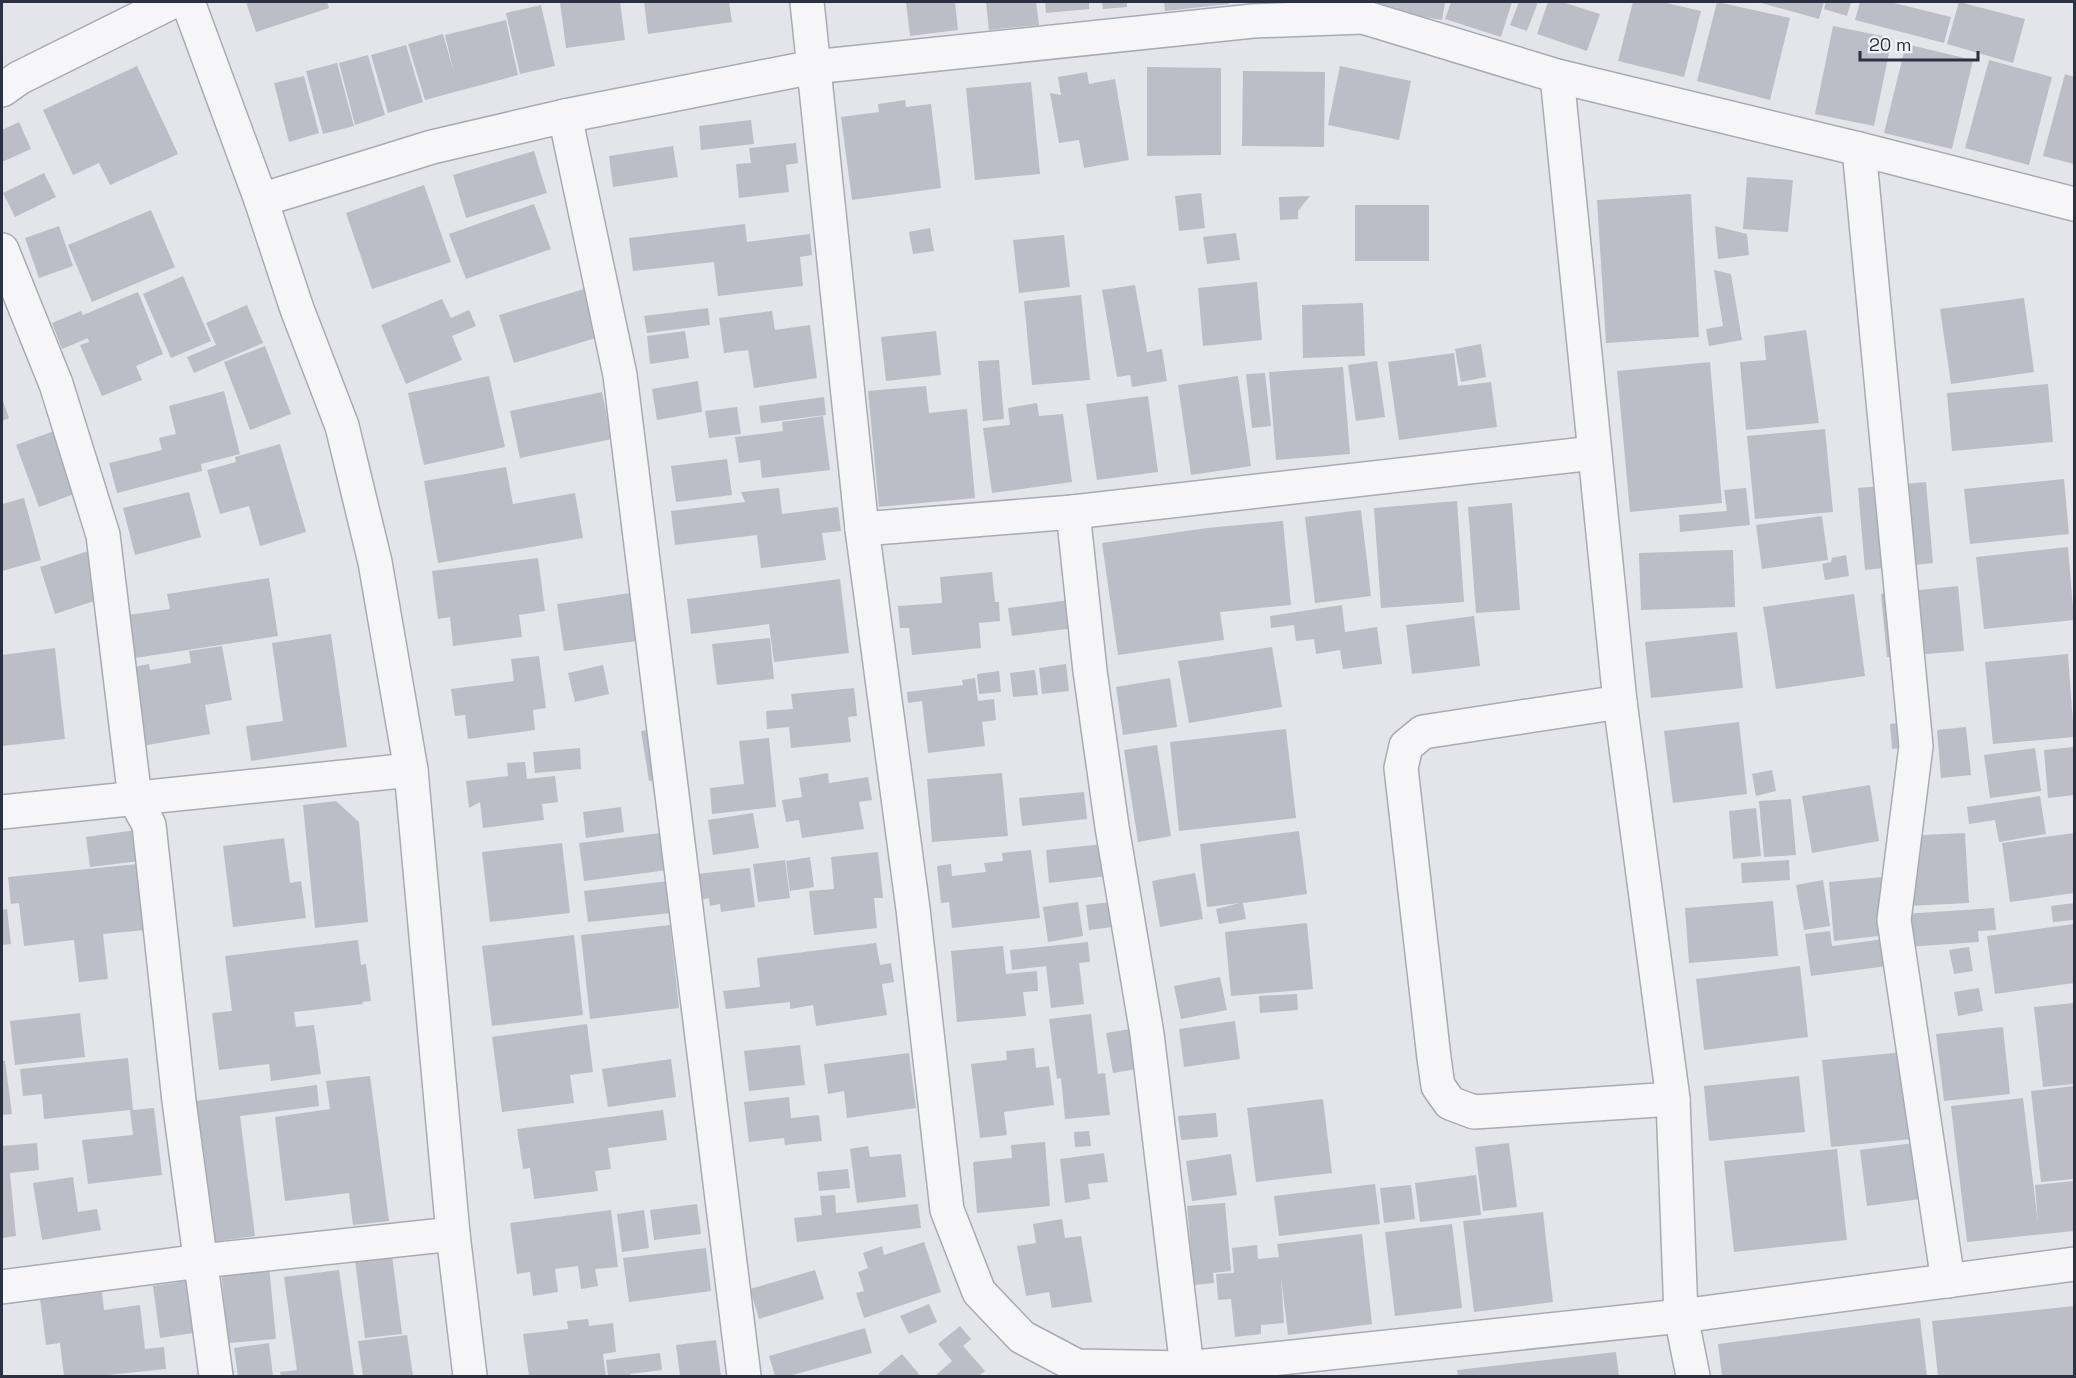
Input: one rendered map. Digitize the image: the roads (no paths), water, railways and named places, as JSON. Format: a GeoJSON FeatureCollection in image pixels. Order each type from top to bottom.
{"type":"FeatureCollection","features":[{"type":"Feature","properties":{"kind":"street"},"geometry":{"type":"LineString","coordinates":[[2,90],[18,78],[172,2]]}},
{"type":"Feature","properties":{"kind":"street"},"geometry":{"type":"LineString","coordinates":[[188,2],[261,200],[297,309],[342,426],[375,562],[411,770],[453,1234],[470,1377]]}},
{"type":"Feature","properties":{"kind":"street"},"geometry":{"type":"LineString","coordinates":[[807,2],[862,529],[914,909],[947,1210],[979,1292],[1022,1337],[1077,1366],[1187,1368],[1681,1316],[2074,1264]]}},
{"type":"Feature","properties":{"kind":"street"},"geometry":{"type":"LineString","coordinates":[[261,200],[432,147],[565,116],[813,67],[1253,21],[1363,17],[1557,76],[2074,204]]}},
{"type":"Feature","properties":{"kind":"street"},"geometry":{"type":"LineString","coordinates":[[1557,76],[1620,702],[1673,1099],[1681,1316],[1693,1377]]}},
{"type":"Feature","properties":{"kind":"street"},"geometry":{"type":"LineString","coordinates":[[565,116],[620,375],[744,1377]]}},
{"type":"Feature","properties":{"kind":"street"},"geometry":{"type":"LineString","coordinates":[[1859,149],[1916,746],[1894,920],[1948,1281]]}},
{"type":"Feature","properties":{"kind":"street"},"geometry":{"type":"LineString","coordinates":[[2,250],[56,384],[103,535],[135,799],[148,825],[179,1101],[216,1377]]}},
{"type":"Feature","properties":{"kind":"street"},"geometry":{"type":"LineString","coordinates":[[862,529],[1073,512],[1594,453]]}},
{"type":"Feature","properties":{"kind":"street"},"geometry":{"type":"LineString","coordinates":[[1073,512],[1090,671],[1110,816],[1147,1034],[1187,1368]]}},
{"type":"Feature","properties":{"kind":"street"},"geometry":{"type":"LineString","coordinates":[[1620,702],[1423,732],[1406,746],[1401,768],[1434,1058],[1438,1086],[1450,1103],[1474,1112],[1673,1099]]}},
{"type":"Feature","properties":{"kind":"street"},"geometry":{"type":"LineString","coordinates":[[2,813],[411,770]]}},
{"type":"Feature","properties":{"kind":"street"},"geometry":{"type":"LineString","coordinates":[[2,1287],[201,1261],[453,1234]]}}]}
